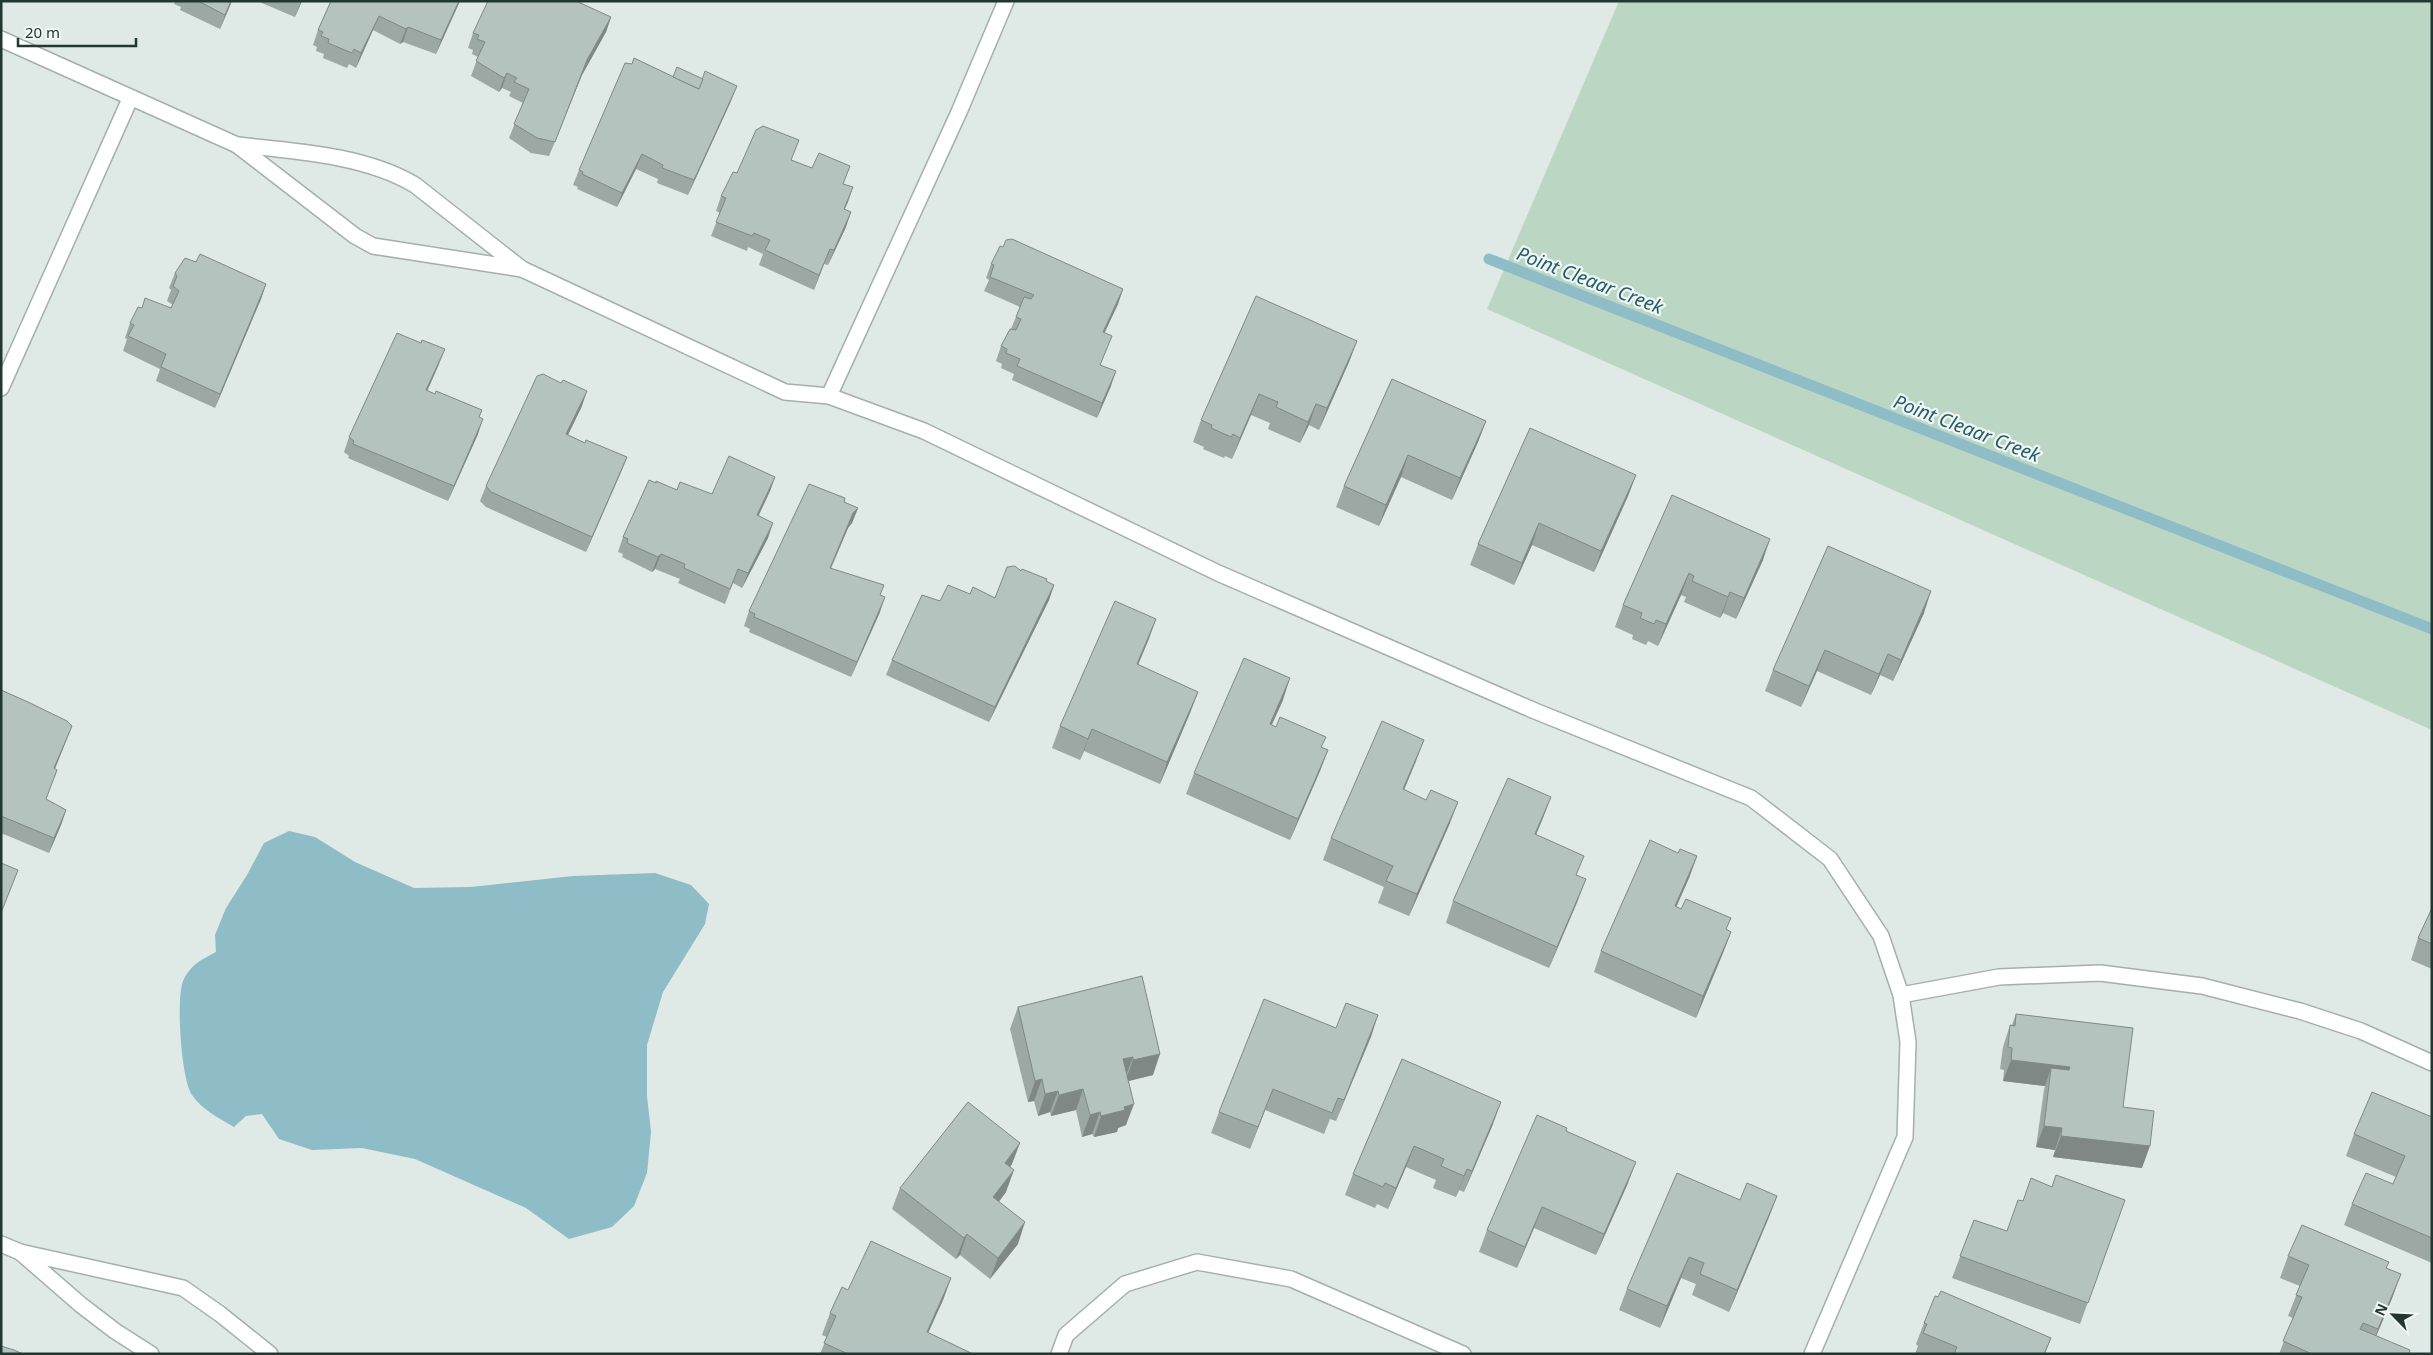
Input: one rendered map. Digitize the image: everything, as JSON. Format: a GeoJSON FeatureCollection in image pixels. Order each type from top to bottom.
{"type":"FeatureCollection","features":[{"type":"Feature","properties":{"kind":"street"},"geometry":{"type":"LineString","coordinates":[[830,396],[1006,1]]}},
{"type":"Feature","properties":{"kind":"street"},"geometry":{"type":"LineString","coordinates":[[1,39],[237,145],[355,236],[373,246],[522,269]]}},
{"type":"Feature","properties":{"kind":"street"},"geometry":{"type":"LineString","coordinates":[[1,388],[130,98]]}},
{"type":"Feature","properties":{"kind":"street"},"geometry":{"type":"LineString","coordinates":[[237,145],[276,149],[382,168],[415,185],[522,269],[785,392],[830,396],[924,431],[1218,573],[1536,711],[1751,798],[1830,859],[1881,936],[1901,995],[1908,1042],[1905,1137],[1812,1354]]}},
{"type":"Feature","properties":{"kind":"street"},"geometry":{"type":"LineString","coordinates":[[1901,995],[1999,977],[2100,973],[2202,986],[2300,1011],[2361,1031],[2432,1063]]}},
{"type":"Feature","properties":{"kind":"street"},"geometry":{"type":"LineString","coordinates":[[1,1244],[20,1252],[183,1288],[220,1314],[270,1354]]}},
{"type":"Feature","properties":{"kind":"street"},"geometry":{"type":"LineString","coordinates":[[20,1252],[114,1331],[151,1354]]}},
{"type":"Feature","properties":{"kind":"street"},"geometry":{"type":"LineString","coordinates":[[1059,1354],[1066,1336],[1125,1284],[1197,1262],[1291,1279],[1463,1354]]}},
{"type":"Feature","properties":{"kind":"green space"},"geometry":{"type":"Polygon","coordinates":[[[1619,1],[2432,1],[2432,730],[1487,309],[1619,1]]]}},
{"type":"Feature","properties":{"kind":"water"},"geometry":{"type":"Polygon","coordinates":[[[289,831],[315,837],[355,862],[414,888],[471,887],[573,876],[655,873],[691,885],[709,904],[705,924],[663,992],[647,1045],[647,1096],[651,1132],[647,1173],[634,1206],[612,1227],[569,1239],[526,1208],[415,1159],[362,1148],[312,1150],[279,1139],[262,1114],[246,1116],[234,1127],[211,1113],[196,1100],[188,1086],[182,1057],[180,1004],[183,981],[192,967],[216,952],[215,935],[226,908],[264,843],[289,831]]]}},
{"type":"Feature","properties":{"kind":"building"},"geometry":{"type":"Polygon","coordinates":[[[198,1],[231,1],[225,15],[198,1]]]}},
{"type":"Feature","properties":{"kind":"building"},"geometry":{"type":"Polygon","coordinates":[[[331,1],[459,1],[441,40],[408,27],[406,29],[379,16],[361,53],[354,49],[352,53],[328,43],[329,39],[321,36],[323,32],[318,30],[331,1]]]}},
{"type":"Feature","properties":{"kind":"building"},"geometry":{"type":"Polygon","coordinates":[[[488,1],[576,1],[611,17],[587,60],[555,142],[537,138],[514,124],[529,89],[514,82],[517,78],[507,73],[504,78],[476,61],[485,42],[477,39],[479,35],[473,33],[488,1]]]}},
{"type":"Feature","properties":{"kind":"building"},"geometry":{"type":"Polygon","coordinates":[[[634,58],[699,89],[705,71],[737,86],[694,180],[662,168],[663,165],[642,154],[622,193],[582,174],[583,172],[579,170],[625,63],[632,64],[634,58]]]}},
{"type":"Feature","properties":{"kind":"building"},"geometry":{"type":"Polygon","coordinates":[[[677,67],[703,79],[699,89],[673,77],[677,67]]]}},
{"type":"Feature","properties":{"kind":"building"},"geometry":{"type":"Polygon","coordinates":[[[763,126],[799,140],[791,160],[812,168],[819,153],[850,166],[843,184],[853,187],[844,209],[851,212],[834,250],[830,249],[819,275],[765,250],[770,240],[754,233],[752,236],[716,222],[726,198],[721,196],[733,172],[737,173],[756,130],[763,126]]]}},
{"type":"Feature","properties":{"kind":"building"},"geometry":{"type":"Polygon","coordinates":[[[1012,239],[1123,289],[1103,332],[1112,336],[1100,365],[1116,371],[1102,403],[1017,366],[1020,359],[1006,353],[1007,349],[1001,346],[1010,329],[1016,330],[1021,319],[1016,317],[1024,297],[1031,299],[1034,295],[990,277],[994,265],[991,264],[1000,246],[1003,247],[1006,240],[1012,239]]]}},
{"type":"Feature","properties":{"kind":"building"},"geometry":{"type":"Polygon","coordinates":[[[200,254],[266,284],[220,394],[161,367],[166,354],[128,336],[134,325],[130,323],[138,307],[142,308],[145,298],[171,308],[179,291],[173,286],[177,276],[175,273],[185,258],[196,262],[200,254]]]}},
{"type":"Feature","properties":{"kind":"building"},"geometry":{"type":"Polygon","coordinates":[[[1256,296],[1357,341],[1327,408],[1316,404],[1308,422],[1276,407],[1278,402],[1259,394],[1240,438],[1233,434],[1231,437],[1211,428],[1212,425],[1201,420],[1256,296]]]}},
{"type":"Feature","properties":{"kind":"building"},"geometry":{"type":"Polygon","coordinates":[[[397,333],[421,343],[422,340],[445,349],[426,390],[435,394],[436,391],[482,410],[479,417],[483,419],[454,486],[353,444],[354,441],[349,437],[397,333]]]}},
{"type":"Feature","properties":{"kind":"building"},"geometry":{"type":"Polygon","coordinates":[[[543,374],[561,383],[563,380],[587,391],[566,434],[585,443],[586,440],[627,457],[592,537],[491,492],[486,486],[537,376],[543,374]]]}},
{"type":"Feature","properties":{"kind":"building"},"geometry":{"type":"Polygon","coordinates":[[[1392,379],[1486,421],[1460,478],[1408,455],[1386,505],[1344,486],[1392,379]]]}},
{"type":"Feature","properties":{"kind":"building"},"geometry":{"type":"Polygon","coordinates":[[[1530,428],[1636,475],[1601,551],[1539,523],[1522,563],[1478,544],[1530,428]]]}},
{"type":"Feature","properties":{"kind":"building"},"geometry":{"type":"Polygon","coordinates":[[[729,456],[775,477],[757,515],[773,523],[748,573],[738,569],[730,589],[684,568],[685,564],[661,554],[658,557],[627,543],[628,539],[623,537],[649,480],[677,490],[680,482],[712,494],[729,456]]]}},
{"type":"Feature","properties":{"kind":"building"},"geometry":{"type":"Polygon","coordinates":[[[809,484],[845,498],[844,502],[858,508],[853,513],[830,568],[884,585],[880,595],[885,597],[857,662],[754,617],[755,614],[749,611],[809,484]]]}},
{"type":"Feature","properties":{"kind":"building"},"geometry":{"type":"Polygon","coordinates":[[[1672,495],[1770,539],[1744,598],[1730,592],[1728,597],[1692,581],[1694,576],[1689,573],[1666,624],[1656,620],[1654,624],[1640,618],[1642,613],[1623,605],[1672,495]]]}},
{"type":"Feature","properties":{"kind":"building"},"geometry":{"type":"Polygon","coordinates":[[[1828,546],[1931,591],[1901,660],[1888,654],[1879,674],[1825,650],[1809,686],[1773,670],[1828,546]]]}},
{"type":"Feature","properties":{"kind":"building"},"geometry":{"type":"Polygon","coordinates":[[[1015,566],[1021,571],[1022,569],[1047,579],[1046,581],[1054,585],[995,707],[892,660],[922,595],[940,601],[948,585],[970,594],[973,587],[995,598],[1007,567],[1015,566]]]}},
{"type":"Feature","properties":{"kind":"building"},"geometry":{"type":"Polygon","coordinates":[[[1115,601],[1156,619],[1137,664],[1198,692],[1167,762],[1092,729],[1088,739],[1060,726],[1115,601]]]}},
{"type":"Feature","properties":{"kind":"building"},"geometry":{"type":"Polygon","coordinates":[[[1244,658],[1290,678],[1270,724],[1276,727],[1280,717],[1326,737],[1321,747],[1328,750],[1298,819],[1194,773],[1244,658]]]}},
{"type":"Feature","properties":{"kind":"building"},"geometry":{"type":"Polygon","coordinates":[[[1,690],[67,721],[72,726],[54,768],[57,770],[46,799],[66,810],[54,838],[1,816],[1,690]]]}},
{"type":"Feature","properties":{"kind":"building"},"geometry":{"type":"Polygon","coordinates":[[[1382,721],[1424,740],[1403,789],[1426,800],[1431,790],[1458,802],[1417,894],[1386,881],[1393,866],[1331,838],[1382,721]]]}},
{"type":"Feature","properties":{"kind":"building"},"geometry":{"type":"Polygon","coordinates":[[[1508,778],[1551,797],[1535,834],[1584,856],[1576,875],[1586,879],[1557,947],[1453,901],[1508,778]]]}},
{"type":"Feature","properties":{"kind":"building"},"geometry":{"type":"Polygon","coordinates":[[[1650,840],[1678,853],[1680,849],[1697,856],[1675,906],[1681,909],[1686,899],[1731,918],[1726,929],[1731,932],[1703,996],[1601,951],[1650,840]]]}},
{"type":"Feature","properties":{"kind":"building"},"geometry":{"type":"Polygon","coordinates":[[[1,863],[18,870],[1,913],[1,863]]]}},
{"type":"Feature","properties":{"kind":"building"},"geometry":{"type":"Polygon","coordinates":[[[2432,908],[2432,944],[2418,938],[2432,908]]]}},
{"type":"Feature","properties":{"kind":"building"},"geometry":{"type":"Polygon","coordinates":[[[1142,976],[1160,1054],[1133,1060],[1133,1057],[1123,1059],[1134,1104],[1124,1107],[1125,1110],[1101,1116],[1100,1112],[1090,1115],[1083,1089],[1059,1095],[1058,1091],[1045,1094],[1042,1079],[1035,1081],[1018,1007],[1142,976]]]}},
{"type":"Feature","properties":{"kind":"building"},"geometry":{"type":"Polygon","coordinates":[[[1264,999],[1336,1028],[1346,1003],[1378,1015],[1344,1100],[1338,1098],[1332,1113],[1273,1089],[1258,1127],[1219,1112],[1264,999]]]}},
{"type":"Feature","properties":{"kind":"building"},"geometry":{"type":"Polygon","coordinates":[[[2016,1014],[2133,1028],[2123,1107],[2154,1111],[2150,1146],[2061,1136],[2062,1128],[2044,1126],[2051,1068],[2069,1070],[2070,1067],[2011,1060],[2012,1048],[2008,1047],[2010,1025],[2015,1026],[2016,1014]]]}},
{"type":"Feature","properties":{"kind":"building"},"geometry":{"type":"Polygon","coordinates":[[[1402,1059],[1501,1102],[1472,1171],[1467,1169],[1464,1176],[1441,1166],[1444,1159],[1414,1146],[1396,1188],[1385,1183],[1383,1187],[1353,1174],[1402,1059]]]}},
{"type":"Feature","properties":{"kind":"building"},"geometry":{"type":"Polygon","coordinates":[[[2372,1092],[2432,1117],[2432,1238],[2352,1204],[2366,1173],[2393,1184],[2405,1156],[2354,1134],[2372,1092]]]}},
{"type":"Feature","properties":{"kind":"building"},"geometry":{"type":"Polygon","coordinates":[[[968,1102],[1020,1143],[1005,1163],[1014,1170],[993,1197],[1025,1222],[998,1258],[967,1234],[964,1238],[900,1188],[968,1102]]]}},
{"type":"Feature","properties":{"kind":"building"},"geometry":{"type":"Polygon","coordinates":[[[1537,1115],[1567,1128],[1566,1131],[1636,1162],[1604,1234],[1542,1207],[1525,1247],[1487,1230],[1537,1115]]]}},
{"type":"Feature","properties":{"kind":"building"},"geometry":{"type":"Polygon","coordinates":[[[1677,1173],[1740,1200],[1747,1183],[1777,1196],[1737,1290],[1700,1274],[1704,1263],[1689,1257],[1667,1306],[1627,1289],[1677,1173]]]}},
{"type":"Feature","properties":{"kind":"building"},"geometry":{"type":"Polygon","coordinates":[[[2056,1175],[2125,1200],[2088,1303],[1960,1256],[1974,1220],[2007,1231],[2018,1200],[2023,1201],[2031,1178],[2052,1187],[2056,1175]]]}},
{"type":"Feature","properties":{"kind":"building"},"geometry":{"type":"Polygon","coordinates":[[[2302,1225],[2389,1262],[2386,1268],[2401,1274],[2378,1329],[2363,1323],[2360,1329],[2410,1350],[2409,1354],[2312,1354],[2283,1341],[2302,1297],[2296,1295],[2309,1265],[2288,1256],[2302,1225]]]}},
{"type":"Feature","properties":{"kind":"building"},"geometry":{"type":"Polygon","coordinates":[[[871,1241],[951,1278],[927,1332],[973,1354],[848,1354],[824,1343],[836,1316],[830,1313],[842,1287],[848,1290],[871,1241]]]}},
{"type":"Feature","properties":{"kind":"building"},"geometry":{"type":"Polygon","coordinates":[[[1941,1291],[2051,1338],[2044,1354],[1954,1354],[1957,1347],[1923,1333],[1927,1324],[1924,1323],[1935,1296],[1938,1297],[1941,1291]]]}},
{"type":"Feature","properties":{"kind":"building"},"geometry":{"type":"Polygon","coordinates":[[[1,1346],[14,1350],[23,1354],[1,1354],[1,1346]]]}},
{"type":"Feature","properties":{"kind":"waterway","name":"Point Cleaar Creek"},"geometry":{"type":"LineString","coordinates":[[1489,259],[2432,629]]}}]}
